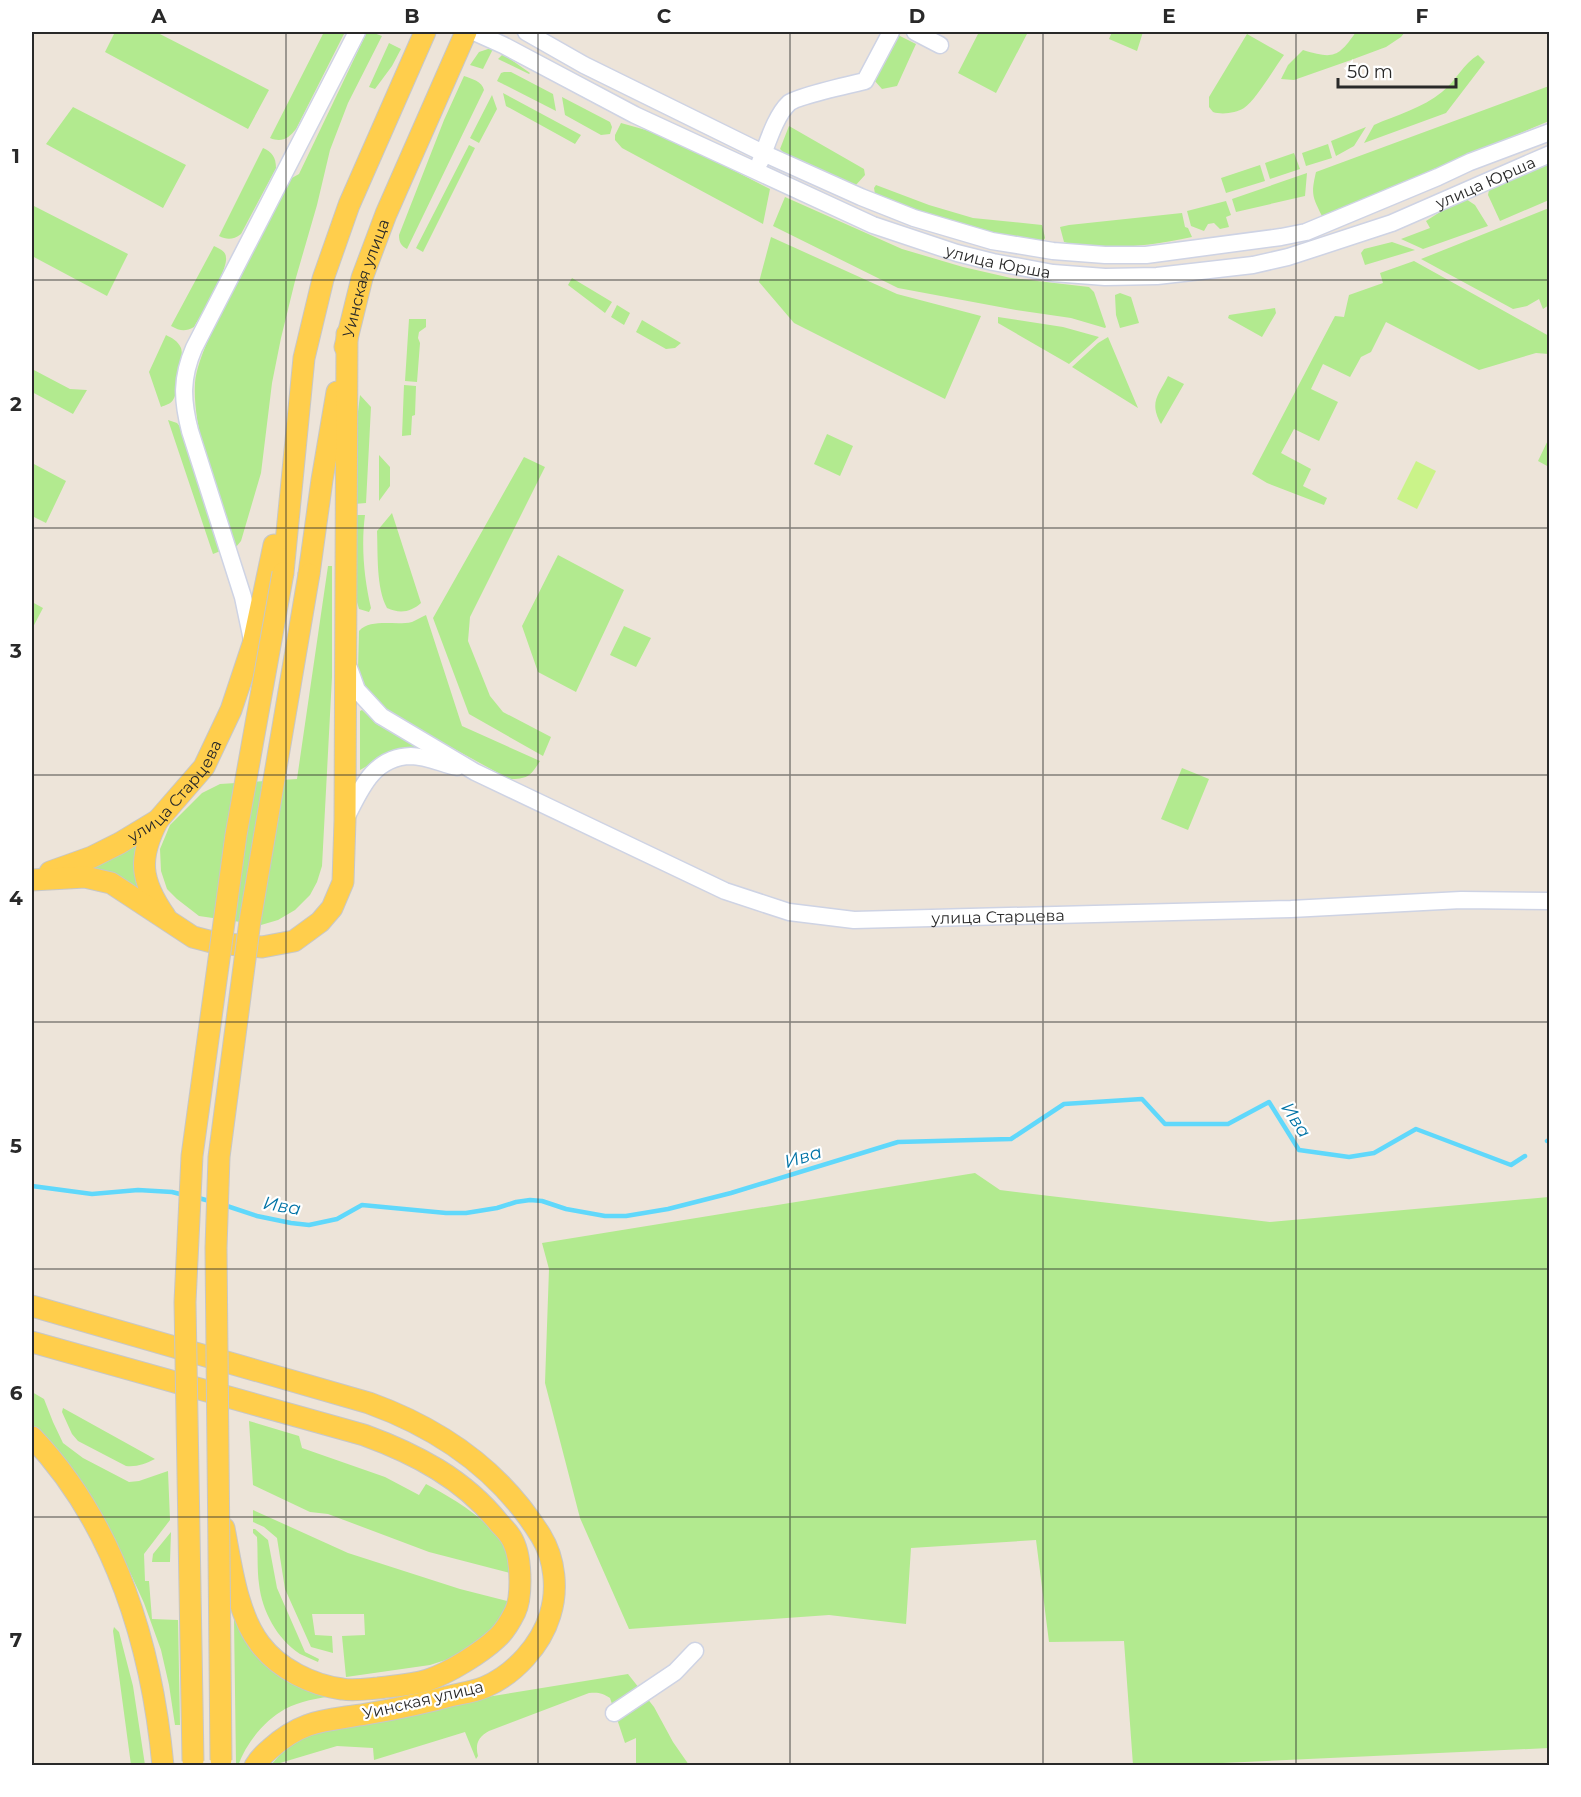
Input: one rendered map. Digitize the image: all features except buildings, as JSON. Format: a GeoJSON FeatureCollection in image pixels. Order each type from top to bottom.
{"type":"FeatureCollection","features":[{"type":"Feature","properties":{"kind":"main road"},"geometry":{"type":"LineString","coordinates":[[193,1763],[185,1302],[192,1156],[236,835],[283,573],[304,358],[323,279],[349,205],[425,32]]}},
{"type":"Feature","properties":{"kind":"main road","name":"Уинская улица"},"geometry":{"type":"LineString","coordinates":[[32,1342],[364,1436],[392,1445],[440,1471],[463,1486],[487,1508],[513,1540],[520,1563],[520,1586],[516,1610],[498,1637],[466,1661],[428,1680],[355,1690],[324,1686],[302,1677],[281,1664],[260,1644],[245,1618],[234,1582],[218,1495],[216,1248],[219,1158],[250,921],[309,574],[321,480],[347,334],[362,278],[386,214],[466,32]]}},
{"type":"Feature","properties":{"kind":"main road"},"geometry":{"type":"LineString","coordinates":[[32,878],[85,877],[111,883],[193,937],[216,943],[262,947],[294,941],[320,922],[332,908],[343,882],[345,820],[347,334]]}},
{"type":"Feature","properties":{"kind":"main road","name":"улица Старцева"},"geometry":{"type":"LineString","coordinates":[[32,878],[92,857],[158,820],[204,767],[231,711],[253,644],[294,456]]}},
{"type":"Feature","properties":{"kind":"main road"},"geometry":{"type":"LineString","coordinates":[[158,820],[149,836],[144,854],[145,873],[151,892],[168,921]]}},
{"type":"Feature","properties":{"kind":"main road","name":"Уинская улица"},"geometry":{"type":"LineString","coordinates":[[32,1306],[401,1414],[426,1427],[480,1464],[528,1515],[547,1545],[553,1571],[555,1599],[541,1638],[527,1656],[509,1672],[484,1688],[403,1707],[324,1720],[300,1728],[278,1742],[258,1760],[255,1766]]}},
{"type":"Feature","properties":{"kind":"main road"},"geometry":{"type":"LineString","coordinates":[[32,1437],[73,1487],[97,1526],[119,1571],[146,1656],[155,1702],[163,1766]]}},
{"type":"Feature","properties":{"kind":"main road"},"geometry":{"type":"LineString","coordinates":[[218,1495],[221,1763]]}},
{"type":"Feature","properties":{"kind":"street"},"geometry":{"type":"LineString","coordinates":[[253,644],[241,589],[184,408],[184,376],[194,348],[357,32]]}},
{"type":"Feature","properties":{"kind":"street","name":"улица Юрша"},"geometry":{"type":"LineString","coordinates":[[474,32],[635,115],[873,225],[984,260],[1053,273],[1105,277],[1157,276],[1253,265],[1288,257],[1355,237],[1392,223],[1550,154]]}},
{"type":"Feature","properties":{"kind":"street","name":"улица Юрша"},"geometry":{"type":"LineString","coordinates":[[526,32],[584,65],[763,153],[861,197],[914,218],[993,241],[1053,251],[1146,255],[1306,232],[1470,162],[1550,132]]}},
{"type":"Feature","properties":{"kind":"street"},"geometry":{"type":"LineString","coordinates":[[756,171],[782,112],[790,102],[865,81],[891,32]]}},
{"type":"Feature","properties":{"kind":"street"},"geometry":{"type":"LineString","coordinates":[[915,32],[940,45]]}},
{"type":"Feature","properties":{"kind":"street"},"geometry":{"type":"LineString","coordinates":[[347,661],[357,690],[381,716],[475,772]]}},
{"type":"Feature","properties":{"kind":"street"},"geometry":{"type":"LineString","coordinates":[[345,820],[368,777],[391,761],[413,756],[475,772]]}},
{"type":"Feature","properties":{"kind":"street","name":"улица Старцева"},"geometry":{"type":"LineString","coordinates":[[475,772],[725,891],[789,912],[854,920],[1291,909],[1461,900],[1550,901]]}},
{"type":"Feature","properties":{"kind":"street"},"geometry":{"type":"LineString","coordinates":[[614,1713],[675,1672],[695,1651]]}},
{"type":"Feature","properties":{"kind":"green space"},"geometry":{"type":"Polygon","coordinates":[[[115,32],[156,32],[269,90],[248,129],[105,52],[115,32]]]}},
{"type":"Feature","properties":{"kind":"green space"},"geometry":{"type":"Polygon","coordinates":[[[324,32],[345,32],[296,129],[285,139],[270,138],[324,32]]]}},
{"type":"Feature","properties":{"kind":"green space"},"geometry":{"type":"Polygon","coordinates":[[[367,32],[382,36],[348,103],[330,150],[281,338],[272,383],[261,473],[241,541],[236,547],[202,444],[195,402],[197,372],[222,310],[290,179],[299,174],[367,32]]]}},
{"type":"Feature","properties":{"kind":"green space"},"geometry":{"type":"Polygon","coordinates":[[[979,32],[1028,32],[996,93],[958,73],[979,32]]]}},
{"type":"Feature","properties":{"kind":"green space"},"geometry":{"type":"Polygon","coordinates":[[[1112,32],[1143,32],[1137,51],[1109,39],[1112,32]]]}},
{"type":"Feature","properties":{"kind":"green space"},"geometry":{"type":"Polygon","coordinates":[[[1356,32],[1405,32],[1386,47],[1294,80],[1281,79],[1288,65],[1303,50],[1321,55],[1334,54],[1344,47],[1356,32]]]}},
{"type":"Feature","properties":{"kind":"green space"},"geometry":{"type":"Polygon","coordinates":[[[1247,34],[1284,55],[1249,104],[1229,113],[1213,112],[1209,107],[1209,97],[1247,34]]]}},
{"type":"Feature","properties":{"kind":"green space"},"geometry":{"type":"Polygon","coordinates":[[[898,35],[916,44],[897,86],[882,89],[874,80],[898,35]]]}},
{"type":"Feature","properties":{"kind":"green space"},"geometry":{"type":"Polygon","coordinates":[[[389,43],[401,49],[375,89],[369,87],[389,43]]]}},
{"type":"Feature","properties":{"kind":"green space"},"geometry":{"type":"Polygon","coordinates":[[[493,49],[483,69],[470,65],[479,52],[493,49]]]}},
{"type":"Feature","properties":{"kind":"green space"},"geometry":{"type":"Polygon","coordinates":[[[503,54],[530,73],[498,59],[503,54]]]}},
{"type":"Feature","properties":{"kind":"green space"},"geometry":{"type":"Polygon","coordinates":[[[1478,55],[1485,62],[1446,113],[1364,143],[1374,125],[1435,98],[1478,55]]]}},
{"type":"Feature","properties":{"kind":"green space"},"geometry":{"type":"Polygon","coordinates":[[[504,72],[511,72],[553,94],[556,111],[497,81],[504,72]]]}},
{"type":"Feature","properties":{"kind":"green space"},"geometry":{"type":"Polygon","coordinates":[[[464,76],[479,82],[484,90],[407,249],[401,244],[399,235],[444,120],[464,76]]]}},
{"type":"Feature","properties":{"kind":"green space"},"geometry":{"type":"Polygon","coordinates":[[[1549,86],[1549,121],[1322,216],[1313,195],[1316,172],[1549,86]]]}},
{"type":"Feature","properties":{"kind":"green space"},"geometry":{"type":"Polygon","coordinates":[[[503,93],[581,135],[575,144],[506,106],[503,93]]]}},
{"type":"Feature","properties":{"kind":"green space"},"geometry":{"type":"Polygon","coordinates":[[[492,95],[497,109],[479,143],[470,138],[492,95]]]}},
{"type":"Feature","properties":{"kind":"green space"},"geometry":{"type":"Polygon","coordinates":[[[562,97],[610,122],[612,127],[610,134],[601,135],[565,115],[562,97]]]}},
{"type":"Feature","properties":{"kind":"green space"},"geometry":{"type":"Polygon","coordinates":[[[73,107],[186,165],[163,208],[46,144],[73,107]]]}},
{"type":"Feature","properties":{"kind":"green space"},"geometry":{"type":"Polygon","coordinates":[[[621,123],[653,132],[696,151],[770,189],[763,224],[622,148],[615,140],[621,123]]]}},
{"type":"Feature","properties":{"kind":"green space"},"geometry":{"type":"Polygon","coordinates":[[[789,126],[864,169],[865,175],[855,186],[785,154],[780,149],[789,126]]]}},
{"type":"Feature","properties":{"kind":"green space"},"geometry":{"type":"Polygon","coordinates":[[[1366,127],[1354,146],[1336,156],[1331,141],[1366,127]]]}},
{"type":"Feature","properties":{"kind":"green space"},"geometry":{"type":"Polygon","coordinates":[[[1328,144],[1332,158],[1306,166],[1302,153],[1328,144]]]}},
{"type":"Feature","properties":{"kind":"green space"},"geometry":{"type":"Polygon","coordinates":[[[469,145],[475,148],[423,252],[416,248],[469,145]]]}},
{"type":"Feature","properties":{"kind":"green space"},"geometry":{"type":"Polygon","coordinates":[[[263,148],[273,155],[276,168],[241,234],[230,239],[219,236],[263,148]]]}},
{"type":"Feature","properties":{"kind":"green space"},"geometry":{"type":"Polygon","coordinates":[[[1294,153],[1300,169],[1270,179],[1265,163],[1294,153]]]}},
{"type":"Feature","properties":{"kind":"green space"},"geometry":{"type":"Polygon","coordinates":[[[1549,163],[1549,200],[1500,221],[1488,195],[1489,190],[1549,163]]]}},
{"type":"Feature","properties":{"kind":"green space"},"geometry":{"type":"Polygon","coordinates":[[[1260,165],[1265,181],[1226,193],[1221,178],[1260,165]]]}},
{"type":"Feature","properties":{"kind":"green space"},"geometry":{"type":"Polygon","coordinates":[[[1307,173],[1305,196],[1236,212],[1232,199],[1307,173]]]}},
{"type":"Feature","properties":{"kind":"green space"},"geometry":{"type":"Polygon","coordinates":[[[876,185],[929,205],[973,218],[1042,225],[1045,238],[1043,241],[982,232],[875,194],[876,185]]]}},
{"type":"Feature","properties":{"kind":"green space"},"geometry":{"type":"Polygon","coordinates":[[[785,197],[902,249],[1011,278],[1089,287],[1094,292],[1106,327],[1071,318],[898,288],[773,226],[785,197]]]}},
{"type":"Feature","properties":{"kind":"green space"},"geometry":{"type":"Polygon","coordinates":[[[1466,199],[1475,205],[1488,226],[1423,249],[1401,239],[1430,228],[1426,221],[1451,205],[1466,199]]]}},
{"type":"Feature","properties":{"kind":"green space"},"geometry":{"type":"Polygon","coordinates":[[[1226,201],[1231,215],[1226,217],[1229,227],[1220,229],[1214,223],[1208,224],[1204,231],[1191,226],[1187,211],[1226,201]]]}},
{"type":"Feature","properties":{"kind":"green space"},"geometry":{"type":"Polygon","coordinates":[[[32,205],[128,254],[107,296],[32,256],[32,205]]]}},
{"type":"Feature","properties":{"kind":"green space"},"geometry":{"type":"Polygon","coordinates":[[[1549,208],[1549,305],[1543,309],[1539,299],[1527,306],[1513,309],[1421,259],[1549,208]]]}},
{"type":"Feature","properties":{"kind":"green space"},"geometry":{"type":"Polygon","coordinates":[[[1182,213],[1185,227],[1188,228],[1192,237],[1144,245],[1109,247],[1072,244],[1064,242],[1060,227],[1069,225],[1182,213]]]}},
{"type":"Feature","properties":{"kind":"green space"},"geometry":{"type":"Polygon","coordinates":[[[771,237],[897,294],[981,316],[945,399],[794,323],[759,282],[771,237]]]}},
{"type":"Feature","properties":{"kind":"green space"},"geometry":{"type":"Polygon","coordinates":[[[1392,242],[1415,250],[1365,265],[1361,253],[1364,249],[1392,242]]]}},
{"type":"Feature","properties":{"kind":"green space"},"geometry":{"type":"Polygon","coordinates":[[[214,246],[226,256],[223,272],[194,327],[185,330],[174,328],[171,326],[214,246]]]}},
{"type":"Feature","properties":{"kind":"green space"},"geometry":{"type":"Polygon","coordinates":[[[1414,261],[1549,336],[1549,354],[1536,353],[1479,370],[1386,322],[1371,352],[1361,357],[1350,377],[1323,364],[1311,389],[1338,402],[1319,441],[1294,429],[1281,453],[1311,469],[1303,486],[1327,498],[1324,505],[1267,483],[1252,474],[1335,316],[1344,317],[1349,295],[1383,283],[1380,273],[1414,261]]]}},
{"type":"Feature","properties":{"kind":"green space"},"geometry":{"type":"Polygon","coordinates":[[[572,278],[612,302],[605,313],[568,285],[572,278]]]}},
{"type":"Feature","properties":{"kind":"green space"},"geometry":{"type":"Polygon","coordinates":[[[1120,293],[1131,297],[1139,323],[1120,328],[1116,315],[1115,295],[1120,293]]]}},
{"type":"Feature","properties":{"kind":"green space"},"geometry":{"type":"Polygon","coordinates":[[[617,305],[630,313],[624,325],[611,317],[617,305]]]}},
{"type":"Feature","properties":{"kind":"green space"},"geometry":{"type":"Polygon","coordinates":[[[1275,308],[1276,313],[1262,337],[1228,318],[1229,315],[1275,308]]]}},
{"type":"Feature","properties":{"kind":"green space"},"geometry":{"type":"Polygon","coordinates":[[[998,317],[1063,327],[1099,337],[1069,364],[998,323],[998,317]]]}},
{"type":"Feature","properties":{"kind":"green space"},"geometry":{"type":"Polygon","coordinates":[[[409,319],[426,319],[426,327],[419,332],[418,338],[420,343],[417,382],[405,381],[409,319]]]}},
{"type":"Feature","properties":{"kind":"green space"},"geometry":{"type":"Polygon","coordinates":[[[642,320],[681,343],[675,348],[666,349],[636,332],[642,320]]]}},
{"type":"Feature","properties":{"kind":"green space"},"geometry":{"type":"Polygon","coordinates":[[[166,335],[180,346],[182,358],[175,396],[171,402],[161,407],[149,372],[166,335]]]}},
{"type":"Feature","properties":{"kind":"green space"},"geometry":{"type":"Polygon","coordinates":[[[1108,337],[1138,408],[1072,367],[1108,337]]]}},
{"type":"Feature","properties":{"kind":"green space"},"geometry":{"type":"Polygon","coordinates":[[[32,369],[70,389],[87,390],[73,414],[32,392],[32,369]]]}},
{"type":"Feature","properties":{"kind":"green space"},"geometry":{"type":"Polygon","coordinates":[[[1168,376],[1184,384],[1161,424],[1155,404],[1168,376]]]}},
{"type":"Feature","properties":{"kind":"green space"},"geometry":{"type":"Polygon","coordinates":[[[404,385],[416,386],[415,415],[412,416],[411,435],[402,436],[404,385]]]}},
{"type":"Feature","properties":{"kind":"green space"},"geometry":{"type":"Polygon","coordinates":[[[360,395],[371,407],[366,503],[354,504],[355,437],[360,395]]]}},
{"type":"Feature","properties":{"kind":"green space"},"geometry":{"type":"Polygon","coordinates":[[[168,420],[177,423],[181,428],[223,550],[213,554],[168,420]]]}},
{"type":"Feature","properties":{"kind":"green space"},"geometry":{"type":"Polygon","coordinates":[[[827,434],[853,446],[840,476],[814,464],[827,434]]]}},
{"type":"Feature","properties":{"kind":"green space"},"geometry":{"type":"Polygon","coordinates":[[[1549,438],[1549,467],[1538,461],[1549,438]]]}},
{"type":"Feature","properties":{"kind":"green space"},"geometry":{"type":"Polygon","coordinates":[[[379,455],[390,467],[390,486],[379,501],[379,455]]]}},
{"type":"Feature","properties":{"kind":"green space"},"geometry":{"type":"Polygon","coordinates":[[[524,457],[545,467],[470,617],[468,641],[490,696],[503,712],[551,737],[543,756],[469,714],[433,618],[524,457]]]}},
{"type":"Feature","properties":{"kind":"green space"},"geometry":{"type":"Polygon","coordinates":[[[1416,461],[1436,471],[1417,509],[1397,499],[1416,461]]]}},
{"type":"Feature","properties":{"kind":"green space"},"geometry":{"type":"Polygon","coordinates":[[[32,463],[66,481],[46,523],[32,516],[32,463]]]}},
{"type":"Feature","properties":{"kind":"green space"},"geometry":{"type":"Polygon","coordinates":[[[392,513],[421,603],[405,611],[387,608],[379,581],[377,531],[392,513]]]}},
{"type":"Feature","properties":{"kind":"green space"},"geometry":{"type":"Polygon","coordinates":[[[353,515],[365,515],[363,550],[371,608],[369,612],[359,609],[357,602],[353,515]]]}},
{"type":"Feature","properties":{"kind":"green space"},"geometry":{"type":"Polygon","coordinates":[[[558,555],[624,590],[576,692],[538,672],[522,626],[558,555]]]}},
{"type":"Feature","properties":{"kind":"green space"},"geometry":{"type":"Polygon","coordinates":[[[328,566],[332,566],[332,677],[322,866],[317,882],[310,895],[295,910],[278,920],[261,925],[199,916],[167,889],[161,871],[160,849],[170,825],[202,793],[220,784],[297,779],[328,566]]]}},
{"type":"Feature","properties":{"kind":"green space"},"geometry":{"type":"Polygon","coordinates":[[[32,602],[43,608],[32,629],[32,602]]]}},
{"type":"Feature","properties":{"kind":"green space"},"geometry":{"type":"Polygon","coordinates":[[[426,615],[462,726],[540,761],[528,776],[509,779],[378,707],[362,683],[358,669],[359,631],[377,623],[406,623],[426,615]]]}},
{"type":"Feature","properties":{"kind":"green space"},"geometry":{"type":"Polygon","coordinates":[[[624,626],[651,638],[636,667],[610,655],[624,626]]]}},
{"type":"Feature","properties":{"kind":"green space"},"geometry":{"type":"Polygon","coordinates":[[[362,710],[378,725],[420,748],[392,752],[360,770],[360,711],[362,710]]]}},
{"type":"Feature","properties":{"kind":"green space"},"geometry":{"type":"Polygon","coordinates":[[[1182,768],[1209,779],[1188,830],[1161,819],[1182,768]]]}},
{"type":"Feature","properties":{"kind":"green space"},"geometry":{"type":"Polygon","coordinates":[[[141,837],[140,891],[85,868],[141,837]]]}},
{"type":"Feature","properties":{"kind":"green space"},"geometry":{"type":"Polygon","coordinates":[[[975,1173],[1000,1190],[1270,1222],[1549,1197],[1549,1748],[1178,1765],[1133,1765],[1124,1641],[1049,1642],[1036,1540],[911,1548],[906,1624],[829,1615],[629,1629],[580,1518],[545,1383],[549,1269],[542,1243],[975,1173]]]}},
{"type":"Feature","properties":{"kind":"green space"},"geometry":{"type":"Polygon","coordinates":[[[32,1392],[44,1399],[63,1443],[83,1458],[129,1482],[168,1471],[170,1520],[144,1554],[145,1581],[149,1581],[152,1619],[178,1620],[180,1725],[175,1725],[161,1650],[144,1603],[118,1546],[100,1514],[32,1427],[32,1392]]]}},
{"type":"Feature","properties":{"kind":"green space"},"geometry":{"type":"Polygon","coordinates":[[[63,1408],[155,1459],[141,1465],[126,1466],[78,1441],[72,1434],[62,1412],[63,1408]]]}},
{"type":"Feature","properties":{"kind":"green space"},"geometry":{"type":"Polygon","coordinates":[[[249,1421],[299,1436],[302,1448],[385,1477],[419,1495],[426,1484],[439,1491],[467,1509],[493,1531],[503,1544],[509,1558],[510,1573],[429,1552],[328,1514],[310,1512],[253,1485],[249,1421]]]}},
{"type":"Feature","properties":{"kind":"green space"},"geometry":{"type":"Polygon","coordinates":[[[253,1510],[348,1553],[460,1589],[511,1602],[506,1623],[458,1656],[430,1665],[346,1677],[342,1636],[365,1635],[364,1614],[312,1614],[315,1635],[332,1636],[333,1653],[311,1647],[285,1589],[277,1538],[264,1527],[253,1522],[253,1510]]]}},
{"type":"Feature","properties":{"kind":"green space"},"geometry":{"type":"Polygon","coordinates":[[[253,1529],[268,1540],[277,1588],[305,1652],[319,1659],[318,1662],[300,1654],[284,1641],[267,1614],[261,1594],[257,1537],[253,1529]]]}},
{"type":"Feature","properties":{"kind":"green space"},"geometry":{"type":"Polygon","coordinates":[[[171,1532],[170,1562],[152,1562],[153,1554],[171,1532]]]}},
{"type":"Feature","properties":{"kind":"green space"},"geometry":{"type":"Polygon","coordinates":[[[234,1619],[243,1620],[334,1696],[303,1702],[277,1714],[251,1741],[238,1766],[236,1764],[234,1619]]]}},
{"type":"Feature","properties":{"kind":"green space"},"geometry":{"type":"Polygon","coordinates":[[[114,1627],[119,1632],[133,1686],[145,1765],[131,1765],[114,1627]]]}},
{"type":"Feature","properties":{"kind":"green space"},"geometry":{"type":"Polygon","coordinates":[[[628,1674],[654,1707],[673,1742],[689,1765],[636,1765],[636,1738],[625,1743],[610,1698],[603,1694],[589,1693],[489,1731],[478,1741],[476,1759],[465,1732],[374,1760],[373,1748],[337,1746],[270,1766],[288,1746],[314,1731],[487,1697],[628,1674]]]}},
{"type":"Feature","properties":{"kind":"waterway","name":"Ива"},"geometry":{"type":"LineString","coordinates":[[224,1205],[257,1216],[309,1225],[337,1219],[362,1205],[466,1213],[530,1200],[605,1216],[626,1216],[668,1209],[731,1193],[898,1142],[1011,1139],[1064,1104],[1142,1099],[1165,1124],[1228,1124],[1269,1102],[1299,1150],[1349,1157],[1374,1153],[1416,1129],[1511,1165],[1525,1156]]}},
{"type":"Feature","properties":{"kind":"waterway","name":"Ива"},"geometry":{"type":"LineString","coordinates":[[32,1186],[92,1194],[138,1190],[184,1195]]}},
{"type":"Feature","properties":{"kind":"waterway","name":"Ива"},"geometry":{"type":"LineString","coordinates":[[195,1197],[213,1202]]}}]}
